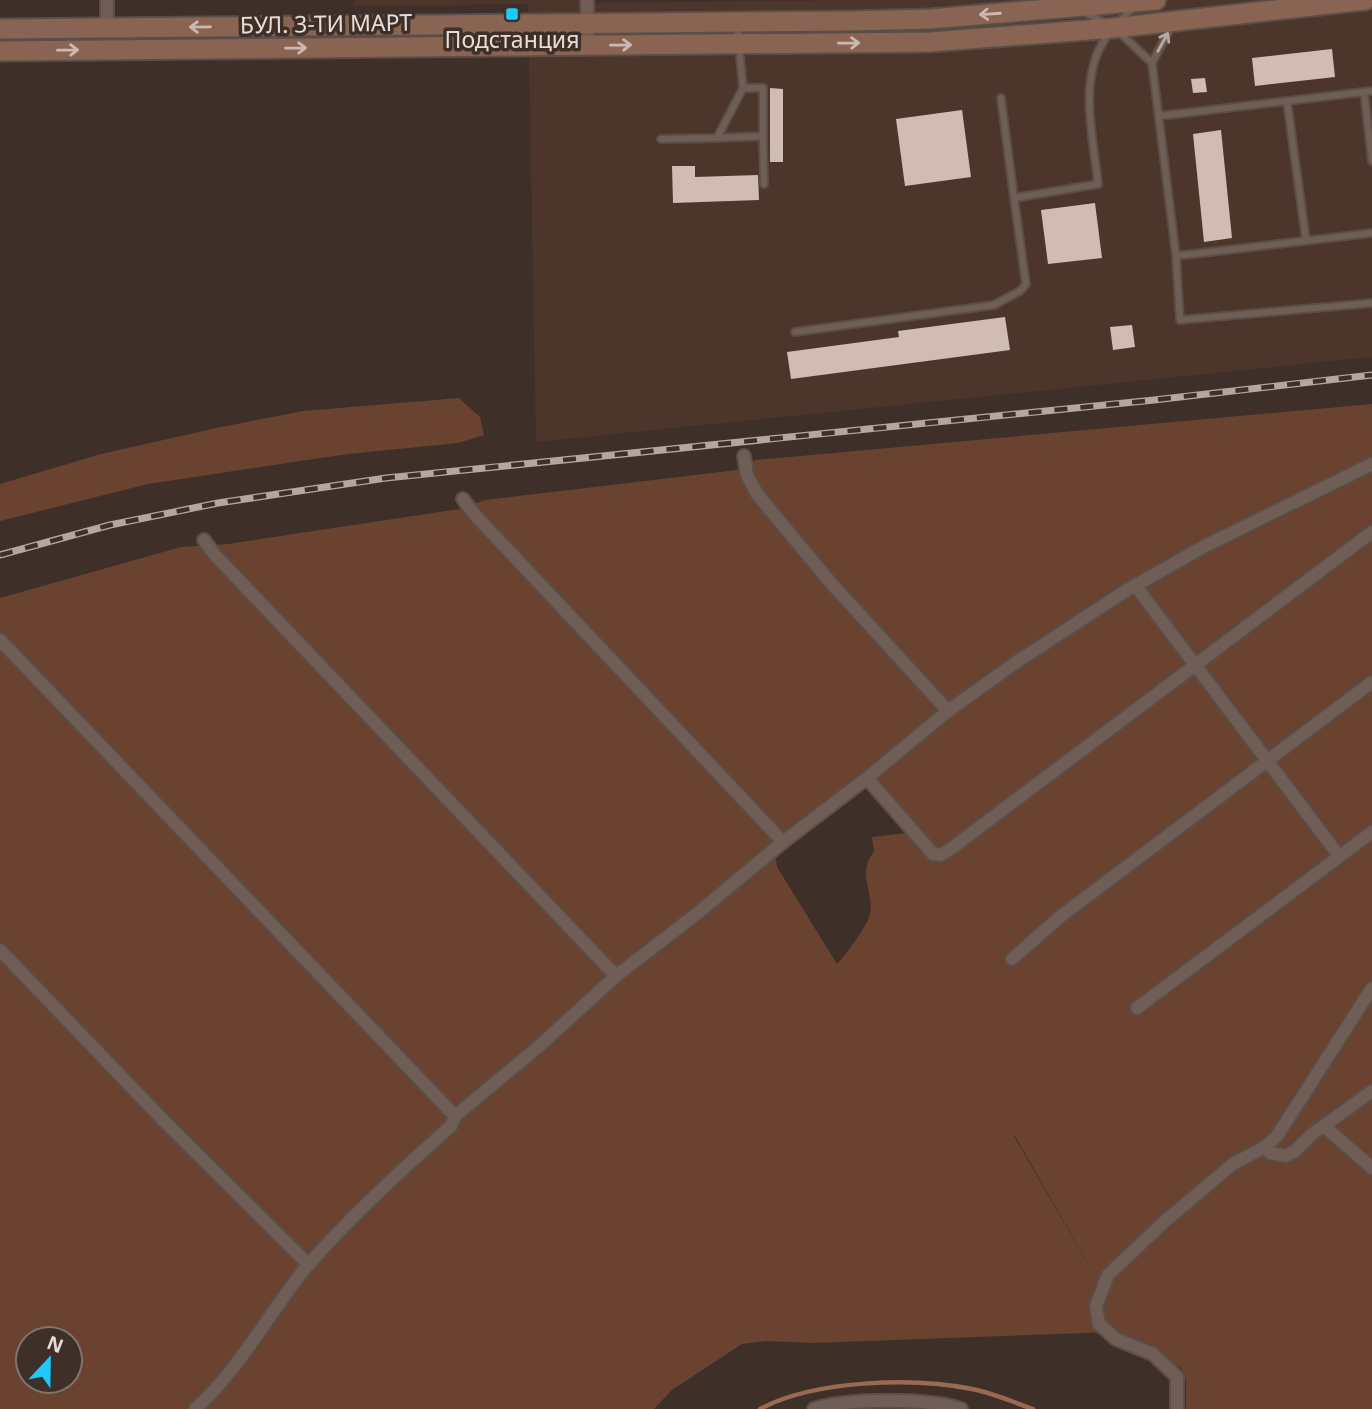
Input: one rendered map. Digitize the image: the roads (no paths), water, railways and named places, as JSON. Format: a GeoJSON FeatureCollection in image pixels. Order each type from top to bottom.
{"type":"FeatureCollection","features":[{"type":"Feature","properties":{"kind":"main road","name":"БУЛ. 3-ТИ МАРТ"},"geometry":{"type":"LineString","coordinates":[[0,51],[930,42],[1114,28],[1365,0]]}},
{"type":"Feature","properties":{"kind":"main road","name":"БУЛ. 3-ТИ МАРТ"},"geometry":{"type":"LineString","coordinates":[[0,29],[930,19],[1149,1]]}},
{"type":"Feature","properties":{"kind":"street"},"geometry":{"type":"LineString","coordinates":[[107,0],[107,28]]}},
{"type":"Feature","properties":{"kind":"street"},"geometry":{"type":"LineString","coordinates":[[587,0],[589,45]]}},
{"type":"Feature","properties":{"kind":"street"},"geometry":{"type":"LineString","coordinates":[[744,456],[747,475],[757,494],[831,583],[948,711]]}},
{"type":"Feature","properties":{"kind":"street"},"geometry":{"type":"LineString","coordinates":[[195,1409],[249,1348],[309,1265],[379,1190],[451,1126],[455,1116],[537,1048],[616,976],[948,711],[1018,661],[1136,585],[1205,546],[1372,464]]}},
{"type":"Feature","properties":{"kind":"street"},"geometry":{"type":"LineString","coordinates":[[463,499],[475,515],[783,842]]}},
{"type":"Feature","properties":{"kind":"street"},"geometry":{"type":"LineString","coordinates":[[867,778],[933,854],[940,855],[1372,532]]}},
{"type":"Feature","properties":{"kind":"street"},"geometry":{"type":"LineString","coordinates":[[204,540],[215,555],[616,976]]}},
{"type":"Feature","properties":{"kind":"street"},"geometry":{"type":"LineString","coordinates":[[1136,585],[1339,856]]}},
{"type":"Feature","properties":{"kind":"street"},"geometry":{"type":"LineString","coordinates":[[0,640],[455,1116]]}},
{"type":"Feature","properties":{"kind":"street"},"geometry":{"type":"LineString","coordinates":[[1012,959],[1061,916],[1372,682]]}},
{"type":"Feature","properties":{"kind":"street"},"geometry":{"type":"LineString","coordinates":[[1137,1009],[1372,832]]}},
{"type":"Feature","properties":{"kind":"street"},"geometry":{"type":"LineString","coordinates":[[0,950],[164,1121],[309,1265]]}},
{"type":"Feature","properties":{"kind":"street"},"geometry":{"type":"LineString","coordinates":[[1177,1409],[1177,1377],[1153,1354],[1116,1339],[1099,1324],[1096,1306],[1108,1275],[1164,1222],[1233,1164],[1266,1146],[1278,1136],[1372,988]]}},
{"type":"Feature","properties":{"kind":"street"},"geometry":{"type":"LineString","coordinates":[[1266,1146],[1270,1153],[1286,1156],[1372,1091]]}},
{"type":"Feature","properties":{"kind":"street"},"geometry":{"type":"LineString","coordinates":[[1325,1127],[1372,1168]]}},
{"type":"Feature","properties":{"kind":"street"},"geometry":{"type":"LineString","coordinates":[[814,1409],[848,1403],[877,1402],[938,1404],[961,1409]]}},
{"type":"Feature","properties":{"kind":"lane"},"geometry":{"type":"LineString","coordinates":[[1014,198],[1098,184],[1089,81],[1098,51],[1114,28],[1131,9],[1149,1]]}},
{"type":"Feature","properties":{"kind":"lane"},"geometry":{"type":"LineString","coordinates":[[1074,8],[1114,28],[1152,63]]}},
{"type":"Feature","properties":{"kind":"lane"},"geometry":{"type":"LineString","coordinates":[[717,138],[743,89],[737,22]]}},
{"type":"Feature","properties":{"kind":"lane"},"geometry":{"type":"LineString","coordinates":[[1174,22],[1152,63],[1176,256],[1180,320],[1372,303]]}},
{"type":"Feature","properties":{"kind":"lane"},"geometry":{"type":"LineString","coordinates":[[743,89],[763,88],[764,184]]}},
{"type":"Feature","properties":{"kind":"lane"},"geometry":{"type":"LineString","coordinates":[[1159,116],[1372,91]]}},
{"type":"Feature","properties":{"kind":"lane"},"geometry":{"type":"LineString","coordinates":[[1364,92],[1372,161]]}},
{"type":"Feature","properties":{"kind":"lane"},"geometry":{"type":"LineString","coordinates":[[795,332],[994,305],[1020,291],[1026,284],[1001,97]]}},
{"type":"Feature","properties":{"kind":"lane"},"geometry":{"type":"LineString","coordinates":[[1287,101],[1306,240]]}},
{"type":"Feature","properties":{"kind":"lane"},"geometry":{"type":"LineString","coordinates":[[661,139],[763,136]]}},
{"type":"Feature","properties":{"kind":"lane"},"geometry":{"type":"LineString","coordinates":[[1176,256],[1372,233]]}},
{"type":"Feature","properties":{"kind":"waterway"},"geometry":{"type":"LineString","coordinates":[[760,1409],[808,1392],[893,1382],[972,1389],[1033,1409]]}},
{"type":"Feature","properties":{"kind":"railway"},"geometry":{"type":"LineString","coordinates":[[0,555],[110,525],[218,503],[386,478],[1154,400],[1372,375]]}},
{"type":"Feature","properties":{"kind":"place","name":"Подстанция"},"geometry":{"type":"Point","coordinates":[512,14]}}]}
